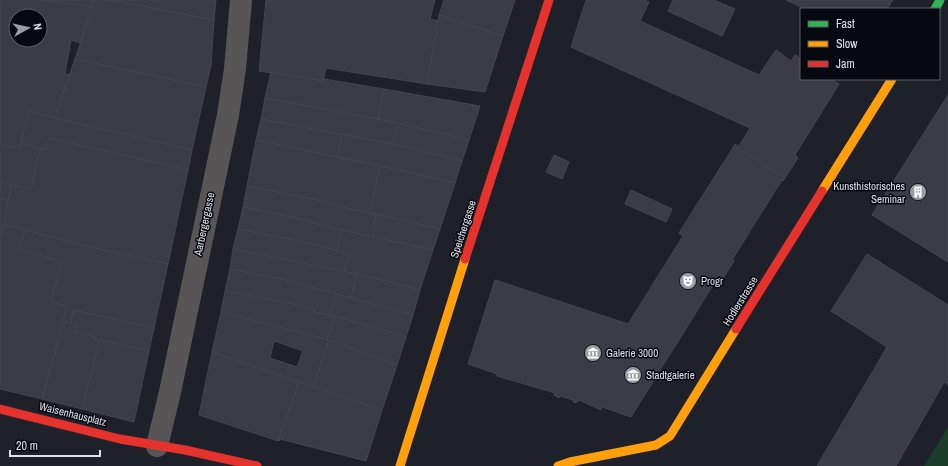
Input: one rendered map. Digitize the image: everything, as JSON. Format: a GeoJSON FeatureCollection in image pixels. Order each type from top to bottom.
{"type":"FeatureCollection","features":[{"type":"Feature","properties":{"kind":"street","name":"Aarbergergasse"},"geometry":{"type":"LineString","coordinates":[[157,446],[170,392],[228,115],[235,69],[241,0]]}},
{"type":"Feature","properties":{"kind":"street","name":"Speichergasse"},"geometry":{"type":"LineString","coordinates":[[400,466],[549,0]]}},
{"type":"Feature","properties":{"kind":"street","name":"Hodlerstrasse"},"geometry":{"type":"LineString","coordinates":[[558,466],[570,462],[656,445],[670,436],[891,80]]}},
{"type":"Feature","properties":{"kind":"street","name":"Waisenhausplatz"},"geometry":{"type":"LineString","coordinates":[[0,409],[120,438],[185,450],[257,466]]}},
{"type":"Feature","properties":{"kind":"green space"},"geometry":{"type":"Polygon","coordinates":[[[948,427],[948,466],[924,466],[948,427]]]}},
{"type":"Feature","properties":{"kind":"building"},"geometry":{"type":"Polygon","coordinates":[[[0,0],[44,0],[92,6],[80,43],[71,40],[65,74],[70,75],[55,118],[29,111],[19,149],[0,144],[0,0]]]}},
{"type":"Feature","properties":{"kind":"building"},"geometry":{"type":"Polygon","coordinates":[[[44,0],[93,0],[93,7],[44,0]]]}},
{"type":"Feature","properties":{"kind":"building"},"geometry":{"type":"Polygon","coordinates":[[[93,0],[107,0],[214,20],[211,65],[206,87],[75,59],[93,7],[93,0]]]}},
{"type":"Feature","properties":{"kind":"building"},"geometry":{"type":"Polygon","coordinates":[[[107,0],[216,0],[214,20],[107,0]]]}},
{"type":"Feature","properties":{"kind":"building"},"geometry":{"type":"Polygon","coordinates":[[[266,0],[435,0],[430,19],[438,21],[427,84],[326,68],[323,81],[259,71],[266,0]]]}},
{"type":"Feature","properties":{"kind":"building"},"geometry":{"type":"Polygon","coordinates":[[[444,0],[515,0],[503,36],[439,15],[444,0]]]}},
{"type":"Feature","properties":{"kind":"building"},"geometry":{"type":"Polygon","coordinates":[[[586,0],[644,0],[649,2],[640,21],[759,75],[776,50],[791,61],[795,55],[800,58],[800,80],[833,80],[839,84],[795,155],[798,158],[785,178],[734,146],[735,144],[739,146],[750,128],[571,47],[586,0]]]}},
{"type":"Feature","properties":{"kind":"building"},"geometry":{"type":"Polygon","coordinates":[[[673,0],[714,0],[735,9],[722,36],[668,11],[673,0]]]}},
{"type":"Feature","properties":{"kind":"building"},"geometry":{"type":"Polygon","coordinates":[[[786,0],[893,0],[888,8],[803,8],[786,0]]]}},
{"type":"Feature","properties":{"kind":"building"},"geometry":{"type":"Polygon","coordinates":[[[439,15],[503,36],[485,92],[427,84],[439,15]]]}},
{"type":"Feature","properties":{"kind":"building"},"geometry":{"type":"Polygon","coordinates":[[[75,59],[206,87],[192,150],[55,118],[75,59]]]}},
{"type":"Feature","properties":{"kind":"building"},"geometry":{"type":"Polygon","coordinates":[[[271,72],[384,89],[378,119],[265,98],[271,72]]]}},
{"type":"Feature","properties":{"kind":"building"},"geometry":{"type":"Polygon","coordinates":[[[384,89],[480,106],[469,140],[378,119],[384,89]]]}},
{"type":"Feature","properties":{"kind":"building","name":"Kunsthistorisches Seminar"},"geometry":{"type":"Polygon","coordinates":[[[948,95],[948,262],[872,215],[948,95]]]}},
{"type":"Feature","properties":{"kind":"building"},"geometry":{"type":"Polygon","coordinates":[[[265,98],[398,123],[393,144],[261,119],[265,98]]]}},
{"type":"Feature","properties":{"kind":"building"},"geometry":{"type":"Polygon","coordinates":[[[29,111],[192,150],[188,170],[49,138],[46,150],[21,143],[29,111]]]}},
{"type":"Feature","properties":{"kind":"building"},"geometry":{"type":"Polygon","coordinates":[[[261,119],[342,135],[338,157],[256,140],[261,119]]]}},
{"type":"Feature","properties":{"kind":"building"},"geometry":{"type":"Polygon","coordinates":[[[398,123],[469,140],[462,161],[393,144],[398,123]]]}},
{"type":"Feature","properties":{"kind":"building"},"geometry":{"type":"Polygon","coordinates":[[[341,134],[393,144],[462,161],[455,183],[338,157],[341,134]]]}},
{"type":"Feature","properties":{"kind":"building"},"geometry":{"type":"Polygon","coordinates":[[[49,138],[188,170],[168,264],[81,245],[4,224],[11,184],[31,189],[40,149],[46,150],[49,138]]]}},
{"type":"Feature","properties":{"kind":"building"},"geometry":{"type":"Polygon","coordinates":[[[256,140],[380,166],[370,213],[322,201],[247,186],[256,140]]]}},
{"type":"Feature","properties":{"kind":"building"},"geometry":{"type":"Polygon","coordinates":[[[21,143],[40,149],[31,189],[0,182],[0,144],[19,149],[21,143]]]}},
{"type":"Feature","properties":{"kind":"building","name":"Progr"},"geometry":{"type":"Polygon","coordinates":[[[734,146],[785,178],[783,181],[782,180],[732,260],[734,261],[719,285],[715,282],[631,417],[602,407],[601,410],[579,400],[578,402],[576,401],[576,403],[573,402],[573,400],[560,396],[559,398],[554,395],[555,393],[497,376],[497,374],[468,364],[495,280],[628,324],[683,236],[679,233],[734,146]]]}},
{"type":"Feature","properties":{"kind":"building"},"geometry":{"type":"Polygon","coordinates":[[[554,155],[569,162],[562,179],[546,172],[554,155]]]}},
{"type":"Feature","properties":{"kind":"building"},"geometry":{"type":"Polygon","coordinates":[[[380,166],[455,183],[440,229],[370,213],[380,166]]]}},
{"type":"Feature","properties":{"kind":"building"},"geometry":{"type":"Polygon","coordinates":[[[0,182],[11,184],[8,200],[0,198],[0,182]]]}},
{"type":"Feature","properties":{"kind":"building"},"geometry":{"type":"Polygon","coordinates":[[[247,186],[322,201],[376,214],[373,237],[309,222],[310,221],[243,207],[247,186]]]}},
{"type":"Feature","properties":{"kind":"building"},"geometry":{"type":"Polygon","coordinates":[[[631,190],[672,209],[666,222],[625,204],[631,190]]]}},
{"type":"Feature","properties":{"kind":"building"},"geometry":{"type":"Polygon","coordinates":[[[0,198],[8,200],[4,224],[0,236],[0,198]]]}},
{"type":"Feature","properties":{"kind":"building"},"geometry":{"type":"Polygon","coordinates":[[[243,207],[310,221],[309,222],[341,230],[337,251],[294,240],[238,229],[243,207]]]}},
{"type":"Feature","properties":{"kind":"building"},"geometry":{"type":"Polygon","coordinates":[[[376,214],[440,229],[433,250],[373,237],[376,214]]]}},
{"type":"Feature","properties":{"kind":"building"},"geometry":{"type":"Polygon","coordinates":[[[4,224],[26,230],[19,249],[62,262],[51,302],[67,306],[42,399],[0,389],[0,236],[4,224]]]}},
{"type":"Feature","properties":{"kind":"building"},"geometry":{"type":"Polygon","coordinates":[[[238,229],[349,253],[344,272],[233,249],[238,229]]]}},
{"type":"Feature","properties":{"kind":"building"},"geometry":{"type":"Polygon","coordinates":[[[26,230],[81,245],[168,264],[154,328],[73,310],[71,324],[63,321],[67,306],[51,302],[62,262],[19,249],[26,230]]]}},
{"type":"Feature","properties":{"kind":"building"},"geometry":{"type":"Polygon","coordinates":[[[341,230],[433,250],[420,290],[360,274],[344,272],[349,253],[337,251],[341,230]]]}},
{"type":"Feature","properties":{"kind":"building"},"geometry":{"type":"Polygon","coordinates":[[[233,249],[357,274],[351,298],[286,280],[230,269],[233,249]]]}},
{"type":"Feature","properties":{"kind":"building"},"geometry":{"type":"Polygon","coordinates":[[[867,254],[948,305],[948,385],[944,382],[896,466],[817,466],[887,347],[831,311],[867,254]]]}},
{"type":"Feature","properties":{"kind":"building"},"geometry":{"type":"Polygon","coordinates":[[[230,269],[286,280],[336,294],[330,315],[314,312],[315,310],[293,304],[225,291],[230,269]]]}},
{"type":"Feature","properties":{"kind":"building"},"geometry":{"type":"Polygon","coordinates":[[[357,274],[420,290],[413,315],[351,298],[357,274]]]}},
{"type":"Feature","properties":{"kind":"building"},"geometry":{"type":"Polygon","coordinates":[[[225,291],[293,304],[315,310],[314,312],[335,316],[327,340],[221,312],[225,291]]]}},
{"type":"Feature","properties":{"kind":"building"},"geometry":{"type":"Polygon","coordinates":[[[336,294],[413,315],[406,337],[330,315],[336,294]]]}},
{"type":"Feature","properties":{"kind":"building"},"geometry":{"type":"Polygon","coordinates":[[[73,310],[154,328],[149,351],[95,339],[95,337],[75,332],[77,325],[71,324],[73,310]]]}},
{"type":"Feature","properties":{"kind":"building"},"geometry":{"type":"Polygon","coordinates":[[[221,312],[329,340],[313,387],[212,352],[221,312]],[[274,341],[270,358],[297,367],[303,351],[274,341]]]}},
{"type":"Feature","properties":{"kind":"building"},"geometry":{"type":"Polygon","coordinates":[[[335,316],[406,337],[397,365],[327,340],[335,316]]]}},
{"type":"Feature","properties":{"kind":"building"},"geometry":{"type":"Polygon","coordinates":[[[64,322],[77,325],[75,332],[95,337],[95,339],[100,340],[82,409],[42,399],[64,322]]]}},
{"type":"Feature","properties":{"kind":"building"},"geometry":{"type":"Polygon","coordinates":[[[100,340],[149,351],[134,422],[82,409],[100,340]]]}},
{"type":"Feature","properties":{"kind":"building"},"geometry":{"type":"Polygon","coordinates":[[[329,340],[397,365],[382,410],[313,387],[329,340]]]}},
{"type":"Feature","properties":{"kind":"building"},"geometry":{"type":"Polygon","coordinates":[[[212,352],[299,382],[278,441],[199,415],[212,352]]]}},
{"type":"Feature","properties":{"kind":"building"},"geometry":{"type":"Polygon","coordinates":[[[299,382],[382,410],[366,461],[280,439],[278,441],[299,382]]]}},
{"type":"Feature","properties":{"kind":"traffic: fast"},"geometry":{"type":"LineString","coordinates":[[936,8],[940,0]]}},
{"type":"Feature","properties":{"kind":"traffic: slow"},"geometry":{"type":"LineString","coordinates":[[822,191],[891,80]]}},
{"type":"Feature","properties":{"kind":"traffic: slow"},"geometry":{"type":"LineString","coordinates":[[400,466],[465,259]]}},
{"type":"Feature","properties":{"kind":"traffic: slow"},"geometry":{"type":"LineString","coordinates":[[558,466],[570,462],[656,445],[670,436],[736,329]]}},
{"type":"Feature","properties":{"kind":"traffic: jam"},"geometry":{"type":"LineString","coordinates":[[465,259],[549,0]]}},
{"type":"Feature","properties":{"kind":"traffic: jam"},"geometry":{"type":"LineString","coordinates":[[736,329],[822,191]]}},
{"type":"Feature","properties":{"kind":"traffic: jam"},"geometry":{"type":"LineString","coordinates":[[0,409],[120,439],[185,450],[257,466]]}},
{"type":"Feature","properties":{"kind":"place","name":"Kunsthistorisches Seminar"},"geometry":{"type":"Point","coordinates":[918,192]}},
{"type":"Feature","properties":{"kind":"place","name":"Progr"},"geometry":{"type":"Point","coordinates":[688,281]}},
{"type":"Feature","properties":{"kind":"place","name":"Galerie 3000"},"geometry":{"type":"Point","coordinates":[593,353]}},
{"type":"Feature","properties":{"kind":"place","name":"Stadtgalerie"},"geometry":{"type":"Point","coordinates":[633,375]}}]}
